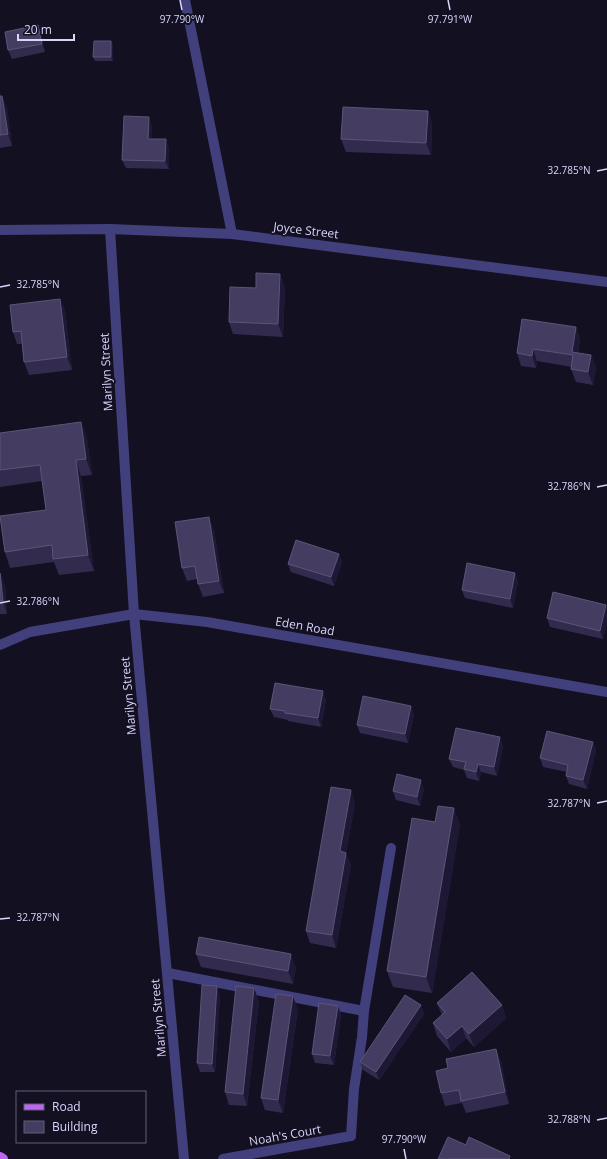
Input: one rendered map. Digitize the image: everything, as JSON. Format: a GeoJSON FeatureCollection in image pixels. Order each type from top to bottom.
{"type":"FeatureCollection","features":[{"type":"Feature","properties":{"kind":"street"},"geometry":{"type":"LineString","coordinates":[[185,0],[232,234]]}},
{"type":"Feature","properties":{"kind":"street","name":"Joyce Street"},"geometry":{"type":"LineString","coordinates":[[0,230],[110,229],[232,234],[607,282]]}},
{"type":"Feature","properties":{"kind":"street","name":"Marilyn Street"},"geometry":{"type":"LineString","coordinates":[[110,229],[134,614],[184,1159]]}},
{"type":"Feature","properties":{"kind":"street","name":"Eden Road"},"geometry":{"type":"LineString","coordinates":[[0,645],[30,632],[134,614],[207,622],[607,692]]}},
{"type":"Feature","properties":{"kind":"street"},"geometry":{"type":"LineString","coordinates":[[168,973],[364,1011],[391,848]]}},
{"type":"Feature","properties":{"kind":"street","name":"Noah's Court"},"geometry":{"type":"LineString","coordinates":[[223,1159],[351,1136],[354,1089],[362,1037],[364,1011]]}},
{"type":"Feature","properties":{"kind":"building"},"geometry":{"type":"Polygon","coordinates":[[[38,25],[42,44],[8,50],[5,32],[38,25]]]}},
{"type":"Feature","properties":{"kind":"building"},"geometry":{"type":"Polygon","coordinates":[[[94,41],[111,41],[111,57],[93,57],[94,41]]]}},
{"type":"Feature","properties":{"kind":"building"},"geometry":{"type":"Polygon","coordinates":[[[0,96],[2,96],[8,134],[0,135],[0,96]]]}},
{"type":"Feature","properties":{"kind":"building"},"geometry":{"type":"Polygon","coordinates":[[[343,107],[428,111],[426,143],[341,139],[343,107]]]}},
{"type":"Feature","properties":{"kind":"building"},"geometry":{"type":"Polygon","coordinates":[[[124,116],[149,117],[148,139],[166,139],[165,161],[122,160],[124,116]]]}},
{"type":"Feature","properties":{"kind":"building"},"geometry":{"type":"Polygon","coordinates":[[[256,273],[280,274],[278,324],[229,322],[230,287],[256,288],[256,273]]]}},
{"type":"Feature","properties":{"kind":"building"},"geometry":{"type":"Polygon","coordinates":[[[60,299],[67,357],[24,362],[21,331],[13,332],[10,305],[60,299]]]}},
{"type":"Feature","properties":{"kind":"building"},"geometry":{"type":"Polygon","coordinates":[[[522,319],[576,327],[572,352],[591,355],[588,372],[571,369],[573,355],[533,349],[532,356],[517,353],[522,319]]]}},
{"type":"Feature","properties":{"kind":"building"},"geometry":{"type":"Polygon","coordinates":[[[81,422],[86,459],[76,460],[88,555],[53,559],[52,545],[5,552],[0,516],[46,510],[40,465],[0,470],[0,433],[81,422]]]}},
{"type":"Feature","properties":{"kind":"building"},"geometry":{"type":"Polygon","coordinates":[[[209,517],[219,581],[198,584],[195,566],[182,568],[175,522],[209,517]]]}},
{"type":"Feature","properties":{"kind":"building"},"geometry":{"type":"Polygon","coordinates":[[[296,540],[339,554],[331,577],[288,564],[296,540]]]}},
{"type":"Feature","properties":{"kind":"building"},"geometry":{"type":"Polygon","coordinates":[[[467,563],[515,573],[510,599],[462,590],[467,563]]]}},
{"type":"Feature","properties":{"kind":"building"},"geometry":{"type":"Polygon","coordinates":[[[0,573],[3,601],[0,601],[0,573]]]}},
{"type":"Feature","properties":{"kind":"building"},"geometry":{"type":"Polygon","coordinates":[[[553,592],[606,605],[600,631],[547,618],[553,592]]]}},
{"type":"Feature","properties":{"kind":"building"},"geometry":{"type":"Polygon","coordinates":[[[275,683],[323,691],[318,718],[270,709],[275,683]]]}},
{"type":"Feature","properties":{"kind":"building"},"geometry":{"type":"Polygon","coordinates":[[[363,696],[411,706],[405,734],[357,725],[363,696]]]}},
{"type":"Feature","properties":{"kind":"building"},"geometry":{"type":"Polygon","coordinates":[[[456,728],[500,737],[494,767],[478,764],[476,772],[464,769],[466,762],[449,759],[456,728]]]}},
{"type":"Feature","properties":{"kind":"building"},"geometry":{"type":"Polygon","coordinates":[[[547,731],[593,742],[583,780],[566,776],[568,765],[540,758],[547,731]]]}},
{"type":"Feature","properties":{"kind":"building"},"geometry":{"type":"Polygon","coordinates":[[[397,774],[421,780],[417,797],[393,791],[397,774]]]}},
{"type":"Feature","properties":{"kind":"building"},"geometry":{"type":"Polygon","coordinates":[[[331,787],[351,790],[340,851],[346,853],[332,935],[306,931],[331,787]]]}},
{"type":"Feature","properties":{"kind":"building"},"geometry":{"type":"Polygon","coordinates":[[[438,806],[454,808],[426,977],[387,971],[412,818],[435,822],[438,806]]]}},
{"type":"Feature","properties":{"kind":"building"},"geometry":{"type":"Polygon","coordinates":[[[199,937],[291,954],[288,971],[196,954],[199,937]]]}},
{"type":"Feature","properties":{"kind":"building"},"geometry":{"type":"Polygon","coordinates":[[[472,972],[502,1005],[469,1034],[462,1026],[447,1039],[433,1023],[445,1012],[437,1003],[472,972]]]}},
{"type":"Feature","properties":{"kind":"building"},"geometry":{"type":"Polygon","coordinates":[[[202,985],[217,986],[212,1064],[197,1063],[202,985]]]}},
{"type":"Feature","properties":{"kind":"building"},"geometry":{"type":"Polygon","coordinates":[[[236,986],[254,988],[243,1094],[225,1092],[236,986]]]}},
{"type":"Feature","properties":{"kind":"building"},"geometry":{"type":"Polygon","coordinates":[[[276,994],[293,996],[278,1100],[261,1098],[276,994]]]}},
{"type":"Feature","properties":{"kind":"building"},"geometry":{"type":"Polygon","coordinates":[[[405,995],[421,1005],[376,1072],[360,1062],[405,995]]]}},
{"type":"Feature","properties":{"kind":"building"},"geometry":{"type":"Polygon","coordinates":[[[319,1003],[338,1006],[330,1056],[312,1054],[319,1003]]]}},
{"type":"Feature","properties":{"kind":"building"},"geometry":{"type":"Polygon","coordinates":[[[496,1049],[505,1092],[461,1101],[459,1090],[441,1093],[436,1071],[448,1068],[446,1059],[496,1049]]]}},
{"type":"Feature","properties":{"kind":"building"},"geometry":{"type":"Polygon","coordinates":[[[448,1137],[466,1145],[469,1137],[510,1156],[509,1159],[438,1159],[448,1137]]]}}]}
